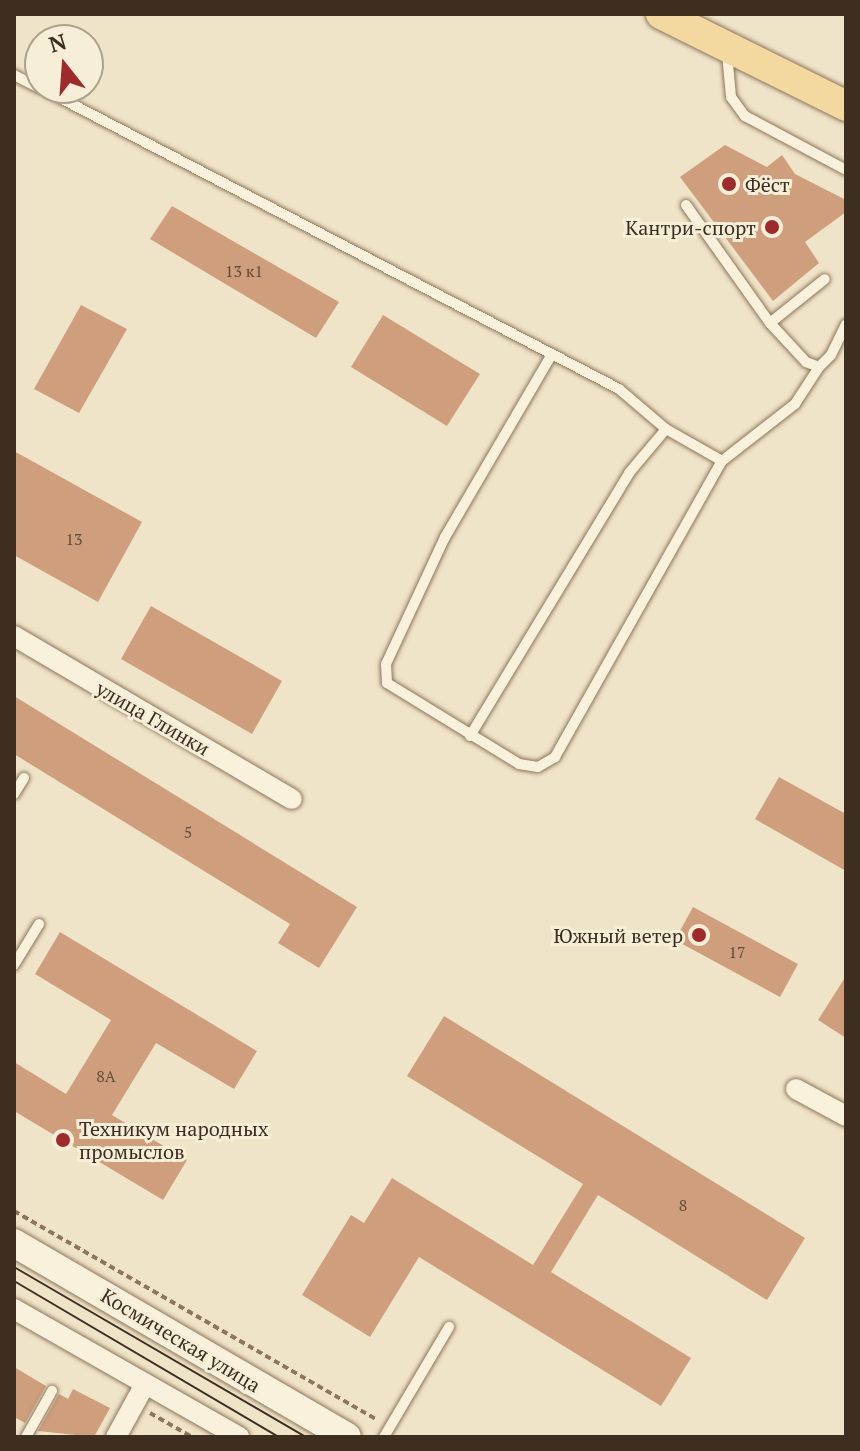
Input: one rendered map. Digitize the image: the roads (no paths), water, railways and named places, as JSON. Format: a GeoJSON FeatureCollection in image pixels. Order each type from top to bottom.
{"type":"FeatureCollection","features":[{"type":"Feature","properties":{"kind":"main road"},"geometry":{"type":"LineString","coordinates":[[661,14],[846,106]]}},
{"type":"Feature","properties":{"kind":"main road","name":"Космическая улица"},"geometry":{"type":"LineString","coordinates":[[14,1243],[347,1437]]}},
{"type":"Feature","properties":{"kind":"street","name":"улица Глинки"},"geometry":{"type":"LineString","coordinates":[[14,636],[292,799]]}},
{"type":"Feature","properties":{"kind":"street"},"geometry":{"type":"LineString","coordinates":[[796,1089],[846,1116]]}},
{"type":"Feature","properties":{"kind":"street"},"geometry":{"type":"LineString","coordinates":[[14,1309],[237,1437]]}},
{"type":"Feature","properties":{"kind":"street"},"geometry":{"type":"LineString","coordinates":[[116,1437],[144,1386]]}},
{"type":"Feature","properties":{"kind":"lane"},"geometry":{"type":"LineString","coordinates":[[728,47],[725,74],[745,116],[846,170]]}},
{"type":"Feature","properties":{"kind":"lane"},"geometry":{"type":"LineString","coordinates":[[71,104],[619,389],[666,429],[722,461]]}},
{"type":"Feature","properties":{"kind":"lane"},"geometry":{"type":"LineString","coordinates":[[686,205],[770,323],[806,362],[819,367]]}},
{"type":"Feature","properties":{"kind":"lane"},"geometry":{"type":"LineString","coordinates":[[770,323],[825,279]]}},
{"type":"Feature","properties":{"kind":"lane"},"geometry":{"type":"LineString","coordinates":[[552,354],[445,537],[386,664],[387,683],[519,764],[538,767],[555,757],[722,461],[795,404],[846,324]]}},
{"type":"Feature","properties":{"kind":"lane"},"geometry":{"type":"LineString","coordinates":[[470,736],[629,473],[666,429]]}},
{"type":"Feature","properties":{"kind":"lane"},"geometry":{"type":"LineString","coordinates":[[14,794],[24,778]]}},
{"type":"Feature","properties":{"kind":"lane"},"geometry":{"type":"LineString","coordinates":[[14,965],[39,924]]}},
{"type":"Feature","properties":{"kind":"lane"},"geometry":{"type":"LineString","coordinates":[[387,1432],[449,1327]]}},
{"type":"Feature","properties":{"kind":"lane"},"geometry":{"type":"LineString","coordinates":[[14,1429],[26,1437],[52,1391]]}},
{"type":"Feature","properties":{"kind":"tram line"},"geometry":{"type":"LineString","coordinates":[[14,1267],[306,1437]]}},
{"type":"Feature","properties":{"kind":"tram line"},"geometry":{"type":"LineString","coordinates":[[14,1281],[279,1437]]}},
{"type":"Feature","properties":{"kind":"place","name":"Фёст"},"geometry":{"type":"Point","coordinates":[729,184]}},
{"type":"Feature","properties":{"kind":"place","name":"Кантри-спорт"},"geometry":{"type":"Point","coordinates":[772,227]}},
{"type":"Feature","properties":{"kind":"place","name":"Южный ветер"},"geometry":{"type":"Point","coordinates":[699,935]}},
{"type":"Feature","properties":{"kind":"place","name":"Техникум народных промыслов"},"geometry":{"type":"Point","coordinates":[63,1140]}}]}
